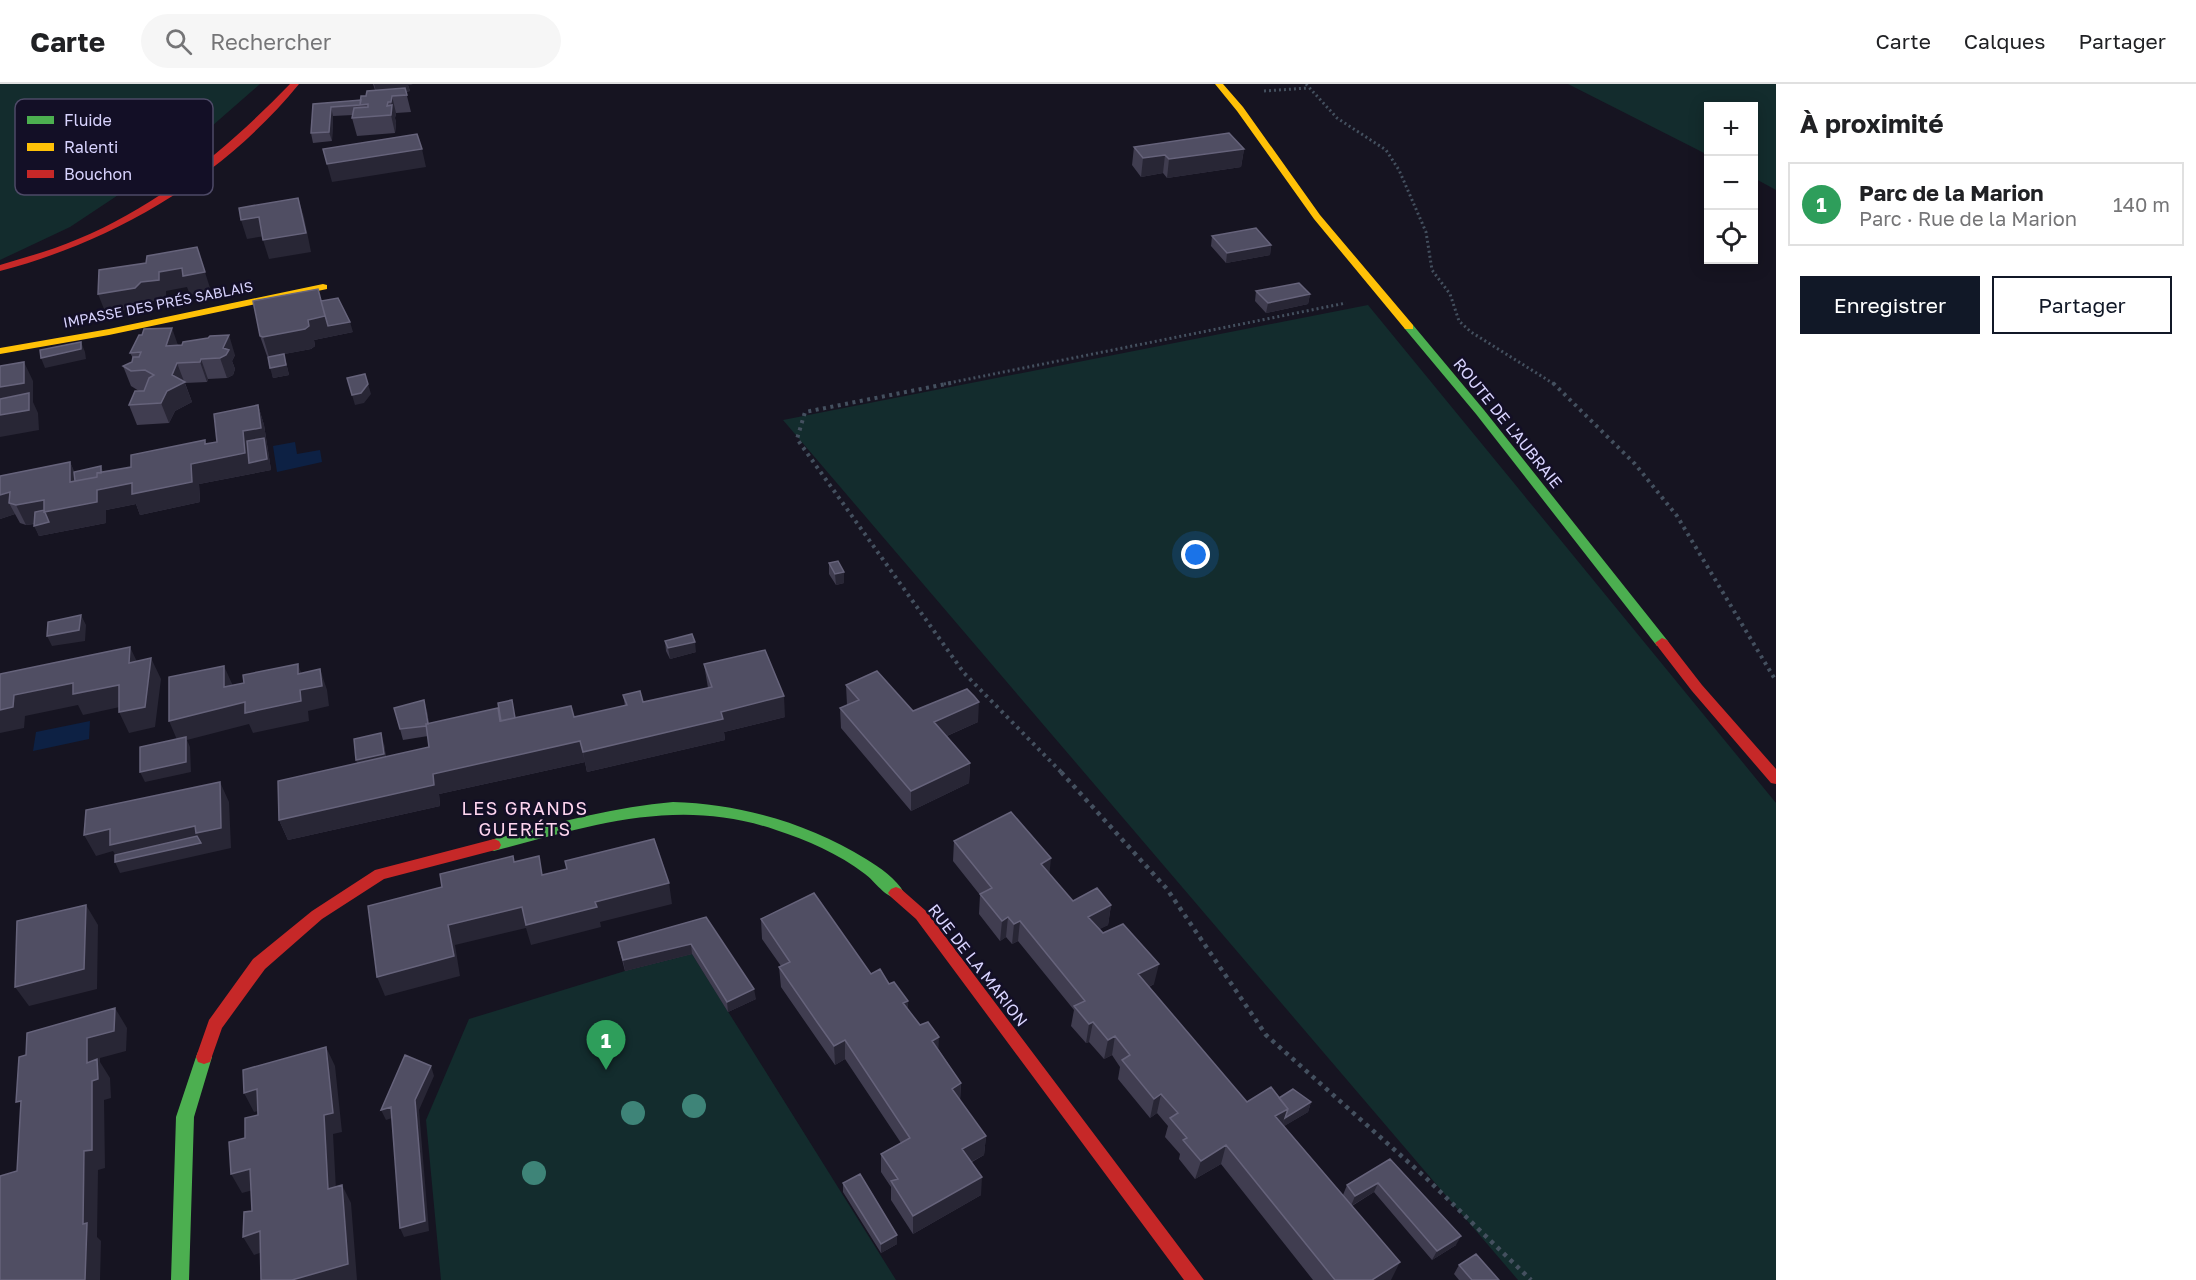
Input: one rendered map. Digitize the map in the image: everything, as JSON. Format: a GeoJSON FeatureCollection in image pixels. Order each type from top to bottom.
{"type":"FeatureCollection","features":[{"type":"Feature","properties":{"kind":"street"},"geometry":{"type":"LineString","coordinates":[[213,164],[272,111],[296,84]]}},
{"type":"Feature","properties":{"kind":"street","name":"ROUTE DE L'AUBRAIE"},"geometry":{"type":"LineString","coordinates":[[1223,89],[1317,217],[1480,412],[1697,688],[1776,780]]}},
{"type":"Feature","properties":{"kind":"street"},"geometry":{"type":"LineString","coordinates":[[0,268],[83,241],[141,211],[165,195]]}},
{"type":"Feature","properties":{"kind":"street","name":"IMPASSE DES PRÉS SABLAIS"},"geometry":{"type":"LineString","coordinates":[[0,351],[109,332],[323,287]]}},
{"type":"Feature","properties":{"kind":"street","name":"RUE DE LA MARION"},"geometry":{"type":"LineString","coordinates":[[180,1280],[185,1117],[215,1025],[259,964],[317,915],[380,874],[610,816],[674,808],[736,814],[804,832],[868,868],[921,915],[1195,1280]]}},
{"type":"Feature","properties":{"kind":"path"},"geometry":{"type":"LineString","coordinates":[[1223,89],[1307,86],[1337,118],[1386,150],[1399,170],[1426,232],[1432,270],[1450,294],[1459,321],[1471,332],[1552,382],[1635,464],[1677,516],[1776,681]]}},
{"type":"Feature","properties":{"kind":"path"},"geometry":{"type":"LineString","coordinates":[[1382,297],[806,412],[797,439],[964,672],[1071,782],[1167,889],[1266,1035],[1425,1177],[1531,1280]]}},
{"type":"Feature","properties":{"kind":"green space"},"geometry":{"type":"Polygon","coordinates":[[[0,84],[260,84],[213,125],[213,99],[15,99],[15,195],[118,195],[70,227],[0,260],[0,84]]]}},
{"type":"Feature","properties":{"kind":"green space"},"geometry":{"type":"Polygon","coordinates":[[[1568,84],[1776,84],[1776,190],[1758,180],[1758,102],[1704,102],[1704,153],[1568,84]]]}},
{"type":"Feature","properties":{"kind":"green space"},"geometry":{"type":"Polygon","coordinates":[[[1368,305],[1776,803],[1776,1280],[1518,1280],[783,420],[1368,305]]]}},
{"type":"Feature","properties":{"kind":"green space"},"geometry":{"type":"Polygon","coordinates":[[[692,954],[896,1280],[441,1280],[426,1120],[469,1019],[625,971],[692,954]]]}},
{"type":"Feature","properties":{"kind":"water"},"geometry":{"type":"Polygon","coordinates":[[[295,442],[297,454],[320,450],[322,462],[277,472],[273,446],[295,442]]]}},
{"type":"Feature","properties":{"kind":"water"},"geometry":{"type":"Polygon","coordinates":[[[90,721],[89,739],[33,751],[36,732],[90,721]]]}},
{"type":"Feature","properties":{"kind":"building"},"geometry":{"type":"Polygon","coordinates":[[[405,88],[407,95],[392,96],[391,102],[388,102],[387,106],[392,105],[391,115],[352,118],[354,108],[368,107],[368,104],[360,105],[361,96],[366,96],[367,91],[405,88]]]}},
{"type":"Feature","properties":{"kind":"building"},"geometry":{"type":"Polygon","coordinates":[[[361,100],[360,105],[331,107],[329,132],[311,133],[313,104],[361,100]]]}},
{"type":"Feature","properties":{"kind":"building"},"geometry":{"type":"Polygon","coordinates":[[[1229,133],[1244,149],[1169,159],[1165,155],[1143,158],[1134,147],[1229,133]]]}},
{"type":"Feature","properties":{"kind":"building"},"geometry":{"type":"Polygon","coordinates":[[[417,134],[422,149],[327,164],[323,149],[417,134]]]}},
{"type":"Feature","properties":{"kind":"building"},"geometry":{"type":"Polygon","coordinates":[[[298,198],[306,233],[263,240],[259,217],[241,220],[239,208],[298,198]]]}},
{"type":"Feature","properties":{"kind":"building"},"geometry":{"type":"Polygon","coordinates":[[[1256,228],[1271,245],[1227,253],[1212,236],[1256,228]]]}},
{"type":"Feature","properties":{"kind":"building"},"geometry":{"type":"Polygon","coordinates":[[[197,247],[205,272],[183,276],[182,268],[159,272],[159,280],[141,282],[135,288],[98,294],[99,270],[146,263],[147,256],[197,247]]]}},
{"type":"Feature","properties":{"kind":"building"},"geometry":{"type":"Polygon","coordinates":[[[1299,283],[1310,294],[1268,303],[1256,291],[1299,283]]]}},
{"type":"Feature","properties":{"kind":"building"},"geometry":{"type":"Polygon","coordinates":[[[318,289],[325,316],[308,320],[309,326],[305,329],[260,336],[253,301],[318,289]]]}},
{"type":"Feature","properties":{"kind":"building"},"geometry":{"type":"Polygon","coordinates":[[[338,298],[350,322],[328,326],[321,301],[338,298]]]}},
{"type":"Feature","properties":{"kind":"building"},"geometry":{"type":"Polygon","coordinates":[[[172,328],[166,346],[182,345],[183,342],[210,336],[229,335],[223,348],[229,350],[220,358],[177,363],[172,375],[185,382],[167,391],[161,403],[129,405],[135,391],[144,391],[149,378],[154,375],[145,370],[131,371],[123,366],[132,362],[133,357],[139,357],[141,352],[130,353],[139,335],[142,335],[144,329],[172,328]]]}},
{"type":"Feature","properties":{"kind":"building"},"geometry":{"type":"Polygon","coordinates":[[[81,342],[81,349],[41,358],[40,350],[81,342]]]}},
{"type":"Feature","properties":{"kind":"building"},"geometry":{"type":"Polygon","coordinates":[[[284,354],[286,365],[270,368],[268,357],[284,354]]]}},
{"type":"Feature","properties":{"kind":"building"},"geometry":{"type":"Polygon","coordinates":[[[24,362],[24,383],[0,387],[0,366],[24,362]]]}},
{"type":"Feature","properties":{"kind":"building"},"geometry":{"type":"Polygon","coordinates":[[[365,374],[368,384],[361,393],[352,395],[347,378],[365,374]]]}},
{"type":"Feature","properties":{"kind":"building"},"geometry":{"type":"Polygon","coordinates":[[[29,393],[29,410],[0,415],[0,399],[29,393]]]}},
{"type":"Feature","properties":{"kind":"building"},"geometry":{"type":"Polygon","coordinates":[[[258,405],[261,428],[243,431],[245,453],[191,464],[192,482],[132,494],[132,483],[97,490],[97,502],[44,512],[44,500],[16,505],[9,503],[10,492],[0,495],[0,476],[70,462],[70,482],[97,477],[97,473],[131,467],[131,455],[205,440],[205,444],[217,442],[214,414],[258,405]]]}},
{"type":"Feature","properties":{"kind":"building"},"geometry":{"type":"Polygon","coordinates":[[[264,438],[267,459],[249,463],[247,441],[264,438]]]}},
{"type":"Feature","properties":{"kind":"building"},"geometry":{"type":"Polygon","coordinates":[[[101,466],[101,473],[97,473],[97,477],[75,481],[74,472],[101,466]]]}},
{"type":"Feature","properties":{"kind":"building"},"geometry":{"type":"Polygon","coordinates":[[[44,510],[49,522],[34,526],[35,512],[44,510]]]}},
{"type":"Feature","properties":{"kind":"building"},"geometry":{"type":"Polygon","coordinates":[[[838,561],[844,572],[835,574],[829,563],[838,561]]]}},
{"type":"Feature","properties":{"kind":"building"},"geometry":{"type":"Polygon","coordinates":[[[81,615],[79,630],[47,636],[48,622],[81,615]]]}},
{"type":"Feature","properties":{"kind":"building"},"geometry":{"type":"Polygon","coordinates":[[[692,634],[695,642],[668,648],[665,641],[692,634]]]}},
{"type":"Feature","properties":{"kind":"building"},"geometry":{"type":"Polygon","coordinates":[[[130,647],[129,663],[151,658],[145,707],[119,712],[119,685],[73,694],[73,683],[14,695],[13,707],[0,710],[0,674],[130,647]]]}},
{"type":"Feature","properties":{"kind":"building"},"geometry":{"type":"Polygon","coordinates":[[[765,650],[784,696],[721,712],[723,719],[583,752],[580,741],[433,774],[434,785],[279,820],[278,781],[429,747],[426,724],[498,708],[500,721],[571,706],[574,717],[627,705],[623,695],[640,691],[643,702],[712,687],[704,664],[765,650]]]}},
{"type":"Feature","properties":{"kind":"building"},"geometry":{"type":"Polygon","coordinates":[[[298,664],[298,674],[320,669],[322,686],[300,690],[301,701],[245,713],[245,702],[169,721],[169,677],[224,666],[224,687],[244,683],[243,675],[298,664]]]}},
{"type":"Feature","properties":{"kind":"building"},"geometry":{"type":"Polygon","coordinates":[[[877,671],[913,711],[967,689],[979,702],[934,722],[970,763],[911,791],[840,708],[859,700],[846,685],[877,671]]]}},
{"type":"Feature","properties":{"kind":"building"},"geometry":{"type":"Polygon","coordinates":[[[424,700],[428,724],[400,729],[394,708],[424,700]]]}},
{"type":"Feature","properties":{"kind":"building"},"geometry":{"type":"Polygon","coordinates":[[[512,700],[515,718],[501,721],[498,703],[512,700]]]}},
{"type":"Feature","properties":{"kind":"building"},"geometry":{"type":"Polygon","coordinates":[[[381,733],[384,754],[356,760],[354,739],[381,733]]]}},
{"type":"Feature","properties":{"kind":"building"},"geometry":{"type":"Polygon","coordinates":[[[186,737],[186,762],[140,772],[140,747],[186,737]]]}},
{"type":"Feature","properties":{"kind":"building"},"geometry":{"type":"Polygon","coordinates":[[[220,782],[221,828],[196,833],[195,826],[110,845],[110,829],[84,835],[86,810],[220,782]]]}},
{"type":"Feature","properties":{"kind":"building"},"geometry":{"type":"Polygon","coordinates":[[[1011,812],[1051,858],[1041,864],[1073,901],[1097,888],[1111,905],[1088,917],[1103,933],[1123,924],[1159,964],[1138,974],[1247,1102],[1271,1087],[1288,1109],[1275,1116],[1400,1262],[1372,1280],[1335,1280],[1226,1145],[1201,1161],[1183,1140],[1187,1138],[1170,1118],[1178,1113],[1161,1094],[1154,1099],[1122,1060],[1130,1055],[1115,1036],[1108,1040],[1093,1022],[1089,1024],[1074,1006],[1085,1001],[1020,921],[1014,924],[1008,917],[1002,921],[980,894],[992,888],[954,841],[1011,812]]]}},
{"type":"Feature","properties":{"kind":"building"},"geometry":{"type":"Polygon","coordinates":[[[197,836],[201,843],[115,862],[115,855],[197,836]]]}},
{"type":"Feature","properties":{"kind":"building"},"geometry":{"type":"Polygon","coordinates":[[[654,839],[669,883],[595,902],[597,907],[526,925],[522,907],[448,925],[454,956],[377,977],[368,906],[442,887],[440,874],[513,856],[514,862],[539,856],[542,875],[567,869],[565,861],[654,839]]]}},
{"type":"Feature","properties":{"kind":"building"},"geometry":{"type":"Polygon","coordinates":[[[814,893],[871,974],[880,969],[889,984],[894,982],[908,1001],[903,1003],[920,1025],[928,1022],[939,1037],[932,1041],[961,1083],[952,1089],[986,1136],[962,1149],[982,1177],[913,1216],[891,1181],[898,1179],[881,1154],[910,1138],[845,1040],[834,1046],[779,967],[790,962],[761,919],[814,893]]]}},
{"type":"Feature","properties":{"kind":"building"},"geometry":{"type":"Polygon","coordinates":[[[86,905],[84,969],[15,987],[17,921],[86,905]]]}},
{"type":"Feature","properties":{"kind":"building"},"geometry":{"type":"Polygon","coordinates":[[[706,917],[754,989],[727,1002],[691,944],[623,960],[618,942],[706,917]]]}},
{"type":"Feature","properties":{"kind":"building"},"geometry":{"type":"Polygon","coordinates":[[[115,1008],[114,1031],[87,1038],[87,1063],[97,1059],[98,1079],[92,1081],[92,1150],[84,1151],[83,1224],[87,1223],[85,1280],[0,1280],[0,1176],[17,1171],[21,1101],[16,1102],[19,1057],[26,1055],[27,1033],[115,1008]]]}},
{"type":"Feature","properties":{"kind":"building"},"geometry":{"type":"Polygon","coordinates":[[[326,1047],[333,1113],[324,1115],[328,1189],[342,1185],[348,1264],[292,1280],[261,1280],[260,1231],[243,1237],[244,1212],[252,1211],[250,1169],[231,1174],[229,1142],[245,1138],[245,1118],[258,1115],[257,1089],[244,1093],[243,1070],[326,1047]]]}},
{"type":"Feature","properties":{"kind":"building"},"geometry":{"type":"Polygon","coordinates":[[[405,1055],[431,1066],[415,1100],[425,1221],[400,1228],[391,1107],[381,1110],[405,1055]]]}},
{"type":"Feature","properties":{"kind":"building"},"geometry":{"type":"Polygon","coordinates":[[[1293,1089],[1311,1102],[1285,1118],[1288,1109],[1279,1098],[1293,1089]]]}},
{"type":"Feature","properties":{"kind":"building"},"geometry":{"type":"Polygon","coordinates":[[[1390,1159],[1461,1236],[1437,1251],[1378,1183],[1355,1196],[1347,1185],[1390,1159]]]}},
{"type":"Feature","properties":{"kind":"building"},"geometry":{"type":"Polygon","coordinates":[[[860,1174],[897,1235],[881,1244],[843,1183],[860,1174]]]}},
{"type":"Feature","properties":{"kind":"building"},"geometry":{"type":"Polygon","coordinates":[[[1476,1254],[1499,1280],[1472,1280],[1459,1265],[1476,1254]]]}},
{"type":"Feature","properties":{"kind":"traffic: fast"},"geometry":{"type":"LineString","coordinates":[[1409,327],[1480,412],[1662,643]]}},
{"type":"Feature","properties":{"kind":"traffic: fast"},"geometry":{"type":"LineString","coordinates":[[494,845],[628,813],[673,808],[723,811],[775,824],[825,843],[868,868],[896,893]]}},
{"type":"Feature","properties":{"kind":"traffic: fast"},"geometry":{"type":"LineString","coordinates":[[180,1280],[185,1117],[204,1057]]}},
{"type":"Feature","properties":{"kind":"traffic: slow"},"geometry":{"type":"LineString","coordinates":[[1219,84],[1240,109],[1317,217],[1409,327]]}},
{"type":"Feature","properties":{"kind":"traffic: slow"},"geometry":{"type":"LineString","coordinates":[[0,351],[109,332],[323,287]]}},
{"type":"Feature","properties":{"kind":"traffic: jam"},"geometry":{"type":"LineString","coordinates":[[213,161],[248,131],[295,84]]}},
{"type":"Feature","properties":{"kind":"traffic: jam"},"geometry":{"type":"LineString","coordinates":[[0,268],[83,241],[113,227],[167,195]]}},
{"type":"Feature","properties":{"kind":"traffic: jam"},"geometry":{"type":"LineString","coordinates":[[1662,643],[1697,688],[1776,779]]}},
{"type":"Feature","properties":{"kind":"traffic: jam"},"geometry":{"type":"LineString","coordinates":[[204,1057],[215,1025],[259,964],[317,915],[380,874],[494,845]]}},
{"type":"Feature","properties":{"kind":"traffic: jam"},"geometry":{"type":"LineString","coordinates":[[896,893],[921,915],[1195,1280]]}},
{"type":"Feature","properties":{"kind":"place","name":"Parc de la Marion"},"geometry":{"type":"Point","coordinates":[606,1070]}},
{"type":"Feature","properties":{"kind":"district","name":"LES GRANDS GUERÉTS"},"geometry":{"type":"Point","coordinates":[525,818]}}]}
